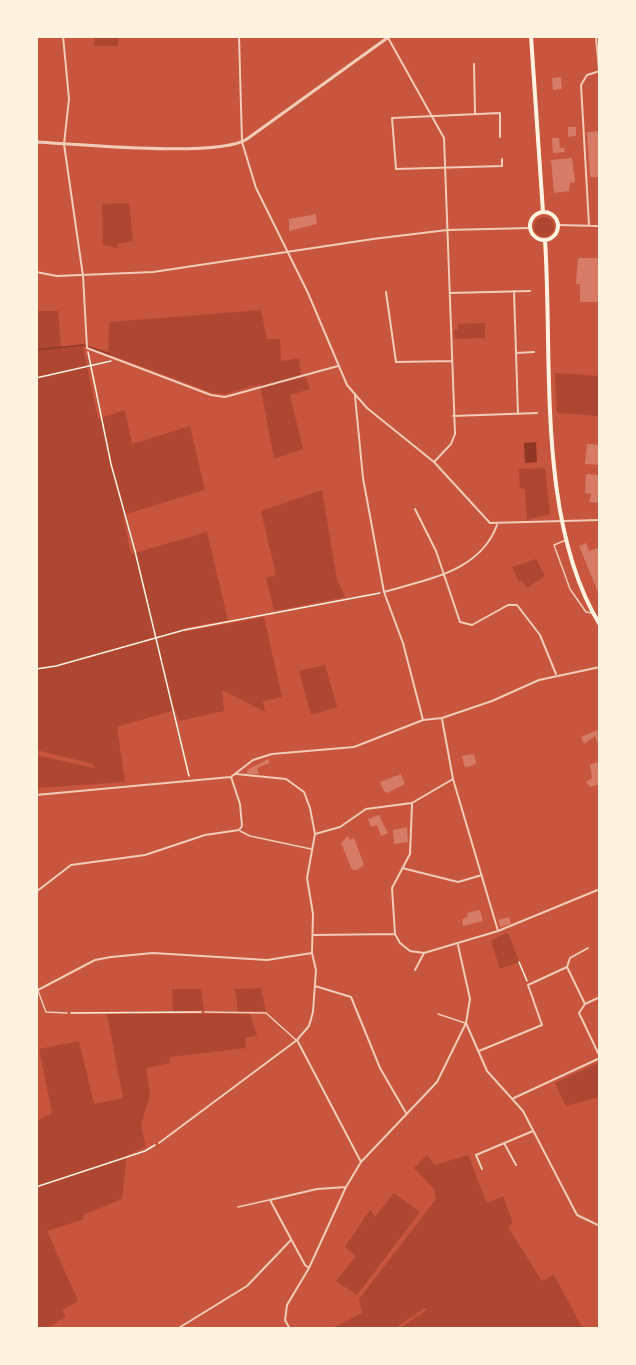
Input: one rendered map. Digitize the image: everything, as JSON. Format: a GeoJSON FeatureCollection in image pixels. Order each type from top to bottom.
{"type":"FeatureCollection","features":[{"type":"Feature","properties":{"kind":"main road"},"geometry":{"type":"LineString","coordinates":[[531,36],[543,212]]}},
{"type":"Feature","properties":{"kind":"main road"},"geometry":{"type":"LineString","coordinates":[[543,212],[554,216],[558,225],[555,235],[545,240],[536,237],[531,228],[533,217],[543,212]]}},
{"type":"Feature","properties":{"kind":"main road"},"geometry":{"type":"LineString","coordinates":[[545,240],[553,452],[566,540],[593,613],[600,625]]}},
{"type":"Feature","properties":{"kind":"street"},"geometry":{"type":"LineString","coordinates":[[63,36],[69,99],[64,144],[82,276],[87,347],[115,360],[211,395],[225,397],[338,366]]}},
{"type":"Feature","properties":{"kind":"street"},"geometry":{"type":"LineString","coordinates":[[239,36],[242,142],[256,188],[285,251],[308,293],[338,366],[355,396],[434,462],[482,517],[497,525],[600,520]]}},
{"type":"Feature","properties":{"kind":"street"},"geometry":{"type":"LineString","coordinates":[[36,142],[197,149],[229,146],[242,142],[388,36],[444,138],[454,440],[434,462]]}},
{"type":"Feature","properties":{"kind":"street"},"geometry":{"type":"LineString","coordinates":[[589,225],[580,85],[587,75],[599,71],[596,37]]}},
{"type":"Feature","properties":{"kind":"street"},"geometry":{"type":"LineString","coordinates":[[474,64],[475,113]]}},
{"type":"Feature","properties":{"kind":"street"},"geometry":{"type":"LineString","coordinates":[[500,137],[500,113],[392,118],[396,169],[502,166],[502,159]]}},
{"type":"Feature","properties":{"kind":"street"},"geometry":{"type":"LineString","coordinates":[[558,225],[600,226]]}},
{"type":"Feature","properties":{"kind":"street"},"geometry":{"type":"LineString","coordinates":[[36,272],[57,276],[153,272],[285,251],[447,231],[531,228]]}},
{"type":"Feature","properties":{"kind":"street"},"geometry":{"type":"LineString","coordinates":[[514,291],[518,414]]}},
{"type":"Feature","properties":{"kind":"street"},"geometry":{"type":"LineString","coordinates":[[450,293],[530,291]]}},
{"type":"Feature","properties":{"kind":"street"},"geometry":{"type":"LineString","coordinates":[[386,292],[394,360],[401,364],[452,361]]}},
{"type":"Feature","properties":{"kind":"street"},"geometry":{"type":"LineString","coordinates":[[516,353],[534,352]]}},
{"type":"Feature","properties":{"kind":"street"},"geometry":{"type":"LineString","coordinates":[[355,396],[362,473],[384,592],[403,643],[423,720]]}},
{"type":"Feature","properties":{"kind":"street"},"geometry":{"type":"LineString","coordinates":[[453,416],[537,413]]}},
{"type":"Feature","properties":{"kind":"street"},"geometry":{"type":"LineString","coordinates":[[415,509],[436,551],[457,619],[463,625],[472,625],[511,604],[520,608],[540,634],[556,674]]}},
{"type":"Feature","properties":{"kind":"street"},"geometry":{"type":"LineString","coordinates":[[384,592],[459,569],[472,560],[495,532],[497,525]]}},
{"type":"Feature","properties":{"kind":"street"},"geometry":{"type":"LineString","coordinates":[[36,795],[129,784],[231,777],[253,760],[272,754],[354,747],[423,720],[442,718],[492,701],[556,674],[600,667]]}},
{"type":"Feature","properties":{"kind":"street"},"geometry":{"type":"LineString","coordinates":[[442,718],[453,779],[498,931]]}},
{"type":"Feature","properties":{"kind":"street"},"geometry":{"type":"LineString","coordinates":[[159,1143],[297,1040],[309,1026],[316,970],[312,953],[313,935],[307,878],[315,834],[304,792],[286,779],[236,774]]}},
{"type":"Feature","properties":{"kind":"street"},"geometry":{"type":"LineString","coordinates":[[36,892],[71,865],[145,855],[205,835],[239,830],[242,826],[240,804],[231,777]]}},
{"type":"Feature","properties":{"kind":"street"},"geometry":{"type":"LineString","coordinates":[[315,834],[340,827],[366,809],[412,803],[453,779]]}},
{"type":"Feature","properties":{"kind":"street"},"geometry":{"type":"LineString","coordinates":[[412,803],[411,845],[392,888],[395,934],[400,943],[410,951],[424,953],[458,945],[600,889]]}},
{"type":"Feature","properties":{"kind":"street"},"geometry":{"type":"LineString","coordinates":[[402,868],[458,882],[482,875]]}},
{"type":"Feature","properties":{"kind":"street"},"geometry":{"type":"LineString","coordinates":[[313,935],[395,934]]}},
{"type":"Feature","properties":{"kind":"street"},"geometry":{"type":"LineString","coordinates":[[290,1329],[285,1312],[309,1268],[346,1187],[361,1162],[442,1074],[466,1023],[470,999],[458,945]]}},
{"type":"Feature","properties":{"kind":"street"},"geometry":{"type":"LineString","coordinates":[[585,1004],[567,967],[570,958],[588,948]]}},
{"type":"Feature","properties":{"kind":"street"},"geometry":{"type":"LineString","coordinates":[[37,991],[95,960],[111,957],[153,953],[267,960],[312,953]]}},
{"type":"Feature","properties":{"kind":"street"},"geometry":{"type":"LineString","coordinates":[[415,970],[424,953]]}},
{"type":"Feature","properties":{"kind":"street"},"geometry":{"type":"LineString","coordinates":[[479,1051],[542,1025],[528,985],[567,967]]}},
{"type":"Feature","properties":{"kind":"street"},"geometry":{"type":"LineString","coordinates":[[315,986],[351,997],[380,1068],[406,1113]]}},
{"type":"Feature","properties":{"kind":"street"},"geometry":{"type":"LineString","coordinates":[[514,1098],[600,1057],[579,1013],[585,1004],[600,998]]}},
{"type":"Feature","properties":{"kind":"street"},"geometry":{"type":"LineString","coordinates":[[466,1023],[487,1071],[514,1098],[577,1215],[600,1226]]}},
{"type":"Feature","properties":{"kind":"street"},"geometry":{"type":"LineString","coordinates":[[297,1040],[361,1162]]}},
{"type":"Feature","properties":{"kind":"street"},"geometry":{"type":"LineString","coordinates":[[482,1169],[476,1155],[533,1131]]}},
{"type":"Feature","properties":{"kind":"street"},"geometry":{"type":"LineString","coordinates":[[504,1143],[516,1165]]}},
{"type":"Feature","properties":{"kind":"street"},"geometry":{"type":"LineString","coordinates":[[309,1268],[304,1265],[270,1200],[317,1189],[346,1187]]}},
{"type":"Feature","properties":{"kind":"street"},"geometry":{"type":"LineString","coordinates":[[177,1329],[247,1286],[291,1240]]}},
{"type":"Feature","properties":{"kind":"lane"},"geometry":{"type":"LineString","coordinates":[[566,540],[557,541],[554,545],[561,568],[586,612],[593,613]]}},
{"type":"Feature","properties":{"kind":"lane"},"geometry":{"type":"LineString","coordinates":[[239,830],[250,836],[313,850]]}},
{"type":"Feature","properties":{"kind":"lane"},"geometry":{"type":"LineString","coordinates":[[37,991],[46,1012],[67,1013]]}},
{"type":"Feature","properties":{"kind":"lane"},"geometry":{"type":"LineString","coordinates":[[205,1012],[266,1013],[297,1040]]}},
{"type":"Feature","properties":{"kind":"lane"},"geometry":{"type":"LineString","coordinates":[[438,1014],[466,1023]]}},
{"type":"Feature","properties":{"kind":"lane"},"geometry":{"type":"LineString","coordinates":[[238,1207],[270,1200]]}},
{"type":"Feature","properties":{"kind":"path"},"geometry":{"type":"LineString","coordinates":[[87,347],[111,464],[135,551],[190,781]]}},
{"type":"Feature","properties":{"kind":"path"},"geometry":{"type":"LineString","coordinates":[[36,378],[115,360]]}},
{"type":"Feature","properties":{"kind":"path"},"geometry":{"type":"LineString","coordinates":[[36,669],[57,666],[184,630],[384,592]]}},
{"type":"Feature","properties":{"kind":"path"},"geometry":{"type":"LineString","coordinates":[[519,962],[528,985]]}},
{"type":"Feature","properties":{"kind":"path"},"geometry":{"type":"LineString","coordinates":[[67,1013],[205,1012]]}},
{"type":"Feature","properties":{"kind":"path"},"geometry":{"type":"LineString","coordinates":[[36,1187],[145,1151],[159,1143]]}},
{"type":"Feature","properties":{"kind":"shaded area"},"geometry":{"type":"Polygon","coordinates":[[[94,36],[118,36],[118,46],[94,46],[94,36]]]}},
{"type":"Feature","properties":{"kind":"shaded area"},"geometry":{"type":"Polygon","coordinates":[[[129,203],[133,241],[117,244],[118,248],[103,245],[102,204],[129,203]]]}},
{"type":"Feature","properties":{"kind":"shaded area"},"geometry":{"type":"Polygon","coordinates":[[[544,217],[551,220],[554,227],[551,234],[544,237],[537,234],[534,227],[537,220],[544,217]]]}},
{"type":"Feature","properties":{"kind":"shaded area"},"geometry":{"type":"Polygon","coordinates":[[[261,310],[267,339],[280,339],[281,361],[299,358],[301,374],[307,379],[310,389],[290,395],[303,449],[274,459],[260,384],[225,394],[213,393],[108,354],[109,322],[261,310]]]}},
{"type":"Feature","properties":{"kind":"shaded area"},"geometry":{"type":"Polygon","coordinates":[[[36,311],[58,311],[61,348],[83,346],[98,419],[125,410],[132,444],[190,426],[205,490],[123,515],[131,554],[207,532],[228,620],[183,628],[184,632],[264,617],[282,697],[263,701],[265,712],[222,690],[224,711],[179,721],[175,710],[117,727],[125,782],[36,788],[36,755],[94,768],[93,764],[36,750],[36,311]]]}},
{"type":"Feature","properties":{"kind":"shaded area"},"geometry":{"type":"Polygon","coordinates":[[[485,323],[485,338],[454,339],[454,330],[458,329],[458,324],[485,323]]]}},
{"type":"Feature","properties":{"kind":"shaded area"},"geometry":{"type":"Polygon","coordinates":[[[555,373],[600,376],[600,416],[557,413],[555,373]]]}},
{"type":"Feature","properties":{"kind":"shaded area"},"geometry":{"type":"Polygon","coordinates":[[[536,442],[537,462],[525,463],[524,443],[536,442]]]}},
{"type":"Feature","properties":{"kind":"shaded area"},"geometry":{"type":"Polygon","coordinates":[[[545,468],[550,514],[527,520],[525,489],[520,488],[519,469],[545,468]]]}},
{"type":"Feature","properties":{"kind":"shaded area"},"geometry":{"type":"Polygon","coordinates":[[[322,490],[337,580],[345,597],[274,611],[266,578],[276,575],[261,511],[322,490]]]}},
{"type":"Feature","properties":{"kind":"shaded area"},"geometry":{"type":"Polygon","coordinates":[[[536,559],[545,576],[527,588],[522,581],[519,582],[512,567],[536,559]]]}},
{"type":"Feature","properties":{"kind":"shaded area"},"geometry":{"type":"Polygon","coordinates":[[[325,665],[337,707],[311,715],[299,671],[325,665]]]}},
{"type":"Feature","properties":{"kind":"shaded area"},"geometry":{"type":"Polygon","coordinates":[[[506,933],[509,935],[519,962],[500,969],[491,941],[506,933]]]}},
{"type":"Feature","properties":{"kind":"shaded area"},"geometry":{"type":"Polygon","coordinates":[[[261,988],[266,1011],[238,1011],[235,989],[261,988]]]}},
{"type":"Feature","properties":{"kind":"shaded area"},"geometry":{"type":"Polygon","coordinates":[[[172,989],[201,989],[204,1010],[173,1012],[172,989]]]}},
{"type":"Feature","properties":{"kind":"shaded area"},"geometry":{"type":"Polygon","coordinates":[[[107,1014],[250,1014],[257,1036],[245,1038],[246,1048],[169,1057],[170,1063],[146,1068],[150,1095],[141,1125],[146,1147],[127,1155],[122,1199],[83,1215],[84,1219],[47,1231],[78,1301],[62,1310],[66,1316],[46,1329],[36,1329],[36,1121],[52,1113],[39,1049],[79,1041],[94,1104],[123,1098],[107,1014]]]}},
{"type":"Feature","properties":{"kind":"shaded area"},"geometry":{"type":"Polygon","coordinates":[[[600,1062],[600,1097],[566,1106],[555,1083],[600,1062]]]}},
{"type":"Feature","properties":{"kind":"shaded area"},"geometry":{"type":"Polygon","coordinates":[[[427,1155],[435,1165],[468,1155],[487,1203],[503,1196],[513,1224],[508,1227],[542,1281],[554,1275],[583,1329],[399,1329],[426,1310],[425,1308],[394,1329],[331,1329],[362,1313],[359,1299],[436,1199],[434,1189],[414,1168],[427,1155]]]}},
{"type":"Feature","properties":{"kind":"shaded area"},"geometry":{"type":"Polygon","coordinates":[[[394,1193],[420,1212],[357,1295],[336,1281],[356,1256],[345,1247],[370,1210],[375,1217],[394,1193]]]}},
{"type":"Feature","properties":{"kind":"building"},"geometry":{"type":"Polygon","coordinates":[[[561,77],[562,89],[553,90],[552,78],[561,77]]]}},
{"type":"Feature","properties":{"kind":"building"},"geometry":{"type":"Polygon","coordinates":[[[568,127],[576,127],[576,136],[568,137],[568,127]]]}},
{"type":"Feature","properties":{"kind":"building"},"geometry":{"type":"Polygon","coordinates":[[[600,131],[600,177],[590,177],[587,132],[600,131]]]}},
{"type":"Feature","properties":{"kind":"building"},"geometry":{"type":"Polygon","coordinates":[[[552,138],[559,138],[560,148],[564,148],[565,152],[553,153],[552,138]]]}},
{"type":"Feature","properties":{"kind":"building"},"geometry":{"type":"Polygon","coordinates":[[[572,158],[575,182],[570,183],[569,191],[554,193],[551,160],[572,158]]]}},
{"type":"Feature","properties":{"kind":"building"},"geometry":{"type":"Polygon","coordinates":[[[316,214],[317,224],[289,231],[289,219],[316,214]]]}},
{"type":"Feature","properties":{"kind":"building"},"geometry":{"type":"Polygon","coordinates":[[[578,258],[600,258],[600,302],[580,302],[580,284],[576,284],[578,258]]]}},
{"type":"Feature","properties":{"kind":"building"},"geometry":{"type":"Polygon","coordinates":[[[587,444],[600,445],[600,465],[585,464],[587,444]]]}},
{"type":"Feature","properties":{"kind":"building"},"geometry":{"type":"Polygon","coordinates":[[[586,474],[600,475],[600,503],[589,502],[591,494],[585,493],[586,474]]]}},
{"type":"Feature","properties":{"kind":"building"},"geometry":{"type":"Polygon","coordinates":[[[586,543],[589,551],[600,547],[600,597],[579,546],[586,543]]]}},
{"type":"Feature","properties":{"kind":"building"},"geometry":{"type":"Polygon","coordinates":[[[600,729],[600,749],[595,736],[584,744],[581,737],[600,729]]]}},
{"type":"Feature","properties":{"kind":"building"},"geometry":{"type":"Polygon","coordinates":[[[474,754],[476,764],[465,768],[462,756],[474,754]]]}},
{"type":"Feature","properties":{"kind":"building"},"geometry":{"type":"Polygon","coordinates":[[[269,759],[269,763],[257,768],[259,774],[247,774],[247,770],[269,759]]]}},
{"type":"Feature","properties":{"kind":"building"},"geometry":{"type":"Polygon","coordinates":[[[600,761],[600,784],[590,787],[586,782],[592,778],[590,765],[600,761]]]}},
{"type":"Feature","properties":{"kind":"building"},"geometry":{"type":"Polygon","coordinates":[[[401,774],[405,784],[387,793],[384,791],[380,782],[401,774]]]}},
{"type":"Feature","properties":{"kind":"building"},"geometry":{"type":"Polygon","coordinates":[[[379,815],[388,833],[381,836],[377,825],[371,827],[368,819],[379,815]]]}},
{"type":"Feature","properties":{"kind":"building"},"geometry":{"type":"Polygon","coordinates":[[[407,827],[408,842],[394,844],[393,830],[407,827]]]}},
{"type":"Feature","properties":{"kind":"building"},"geometry":{"type":"Polygon","coordinates":[[[348,836],[350,840],[354,838],[364,865],[357,870],[352,870],[341,843],[348,836]]]}},
{"type":"Feature","properties":{"kind":"building"},"geometry":{"type":"Polygon","coordinates":[[[480,910],[483,921],[463,926],[462,919],[468,917],[467,913],[480,910]]]}},
{"type":"Feature","properties":{"kind":"building"},"geometry":{"type":"Polygon","coordinates":[[[509,917],[511,924],[500,927],[498,920],[509,917]]]}},
{"type":"Feature","properties":{"kind":"waterway"},"geometry":{"type":"LineString","coordinates":[[36,350],[83,345],[110,354]]}}]}
